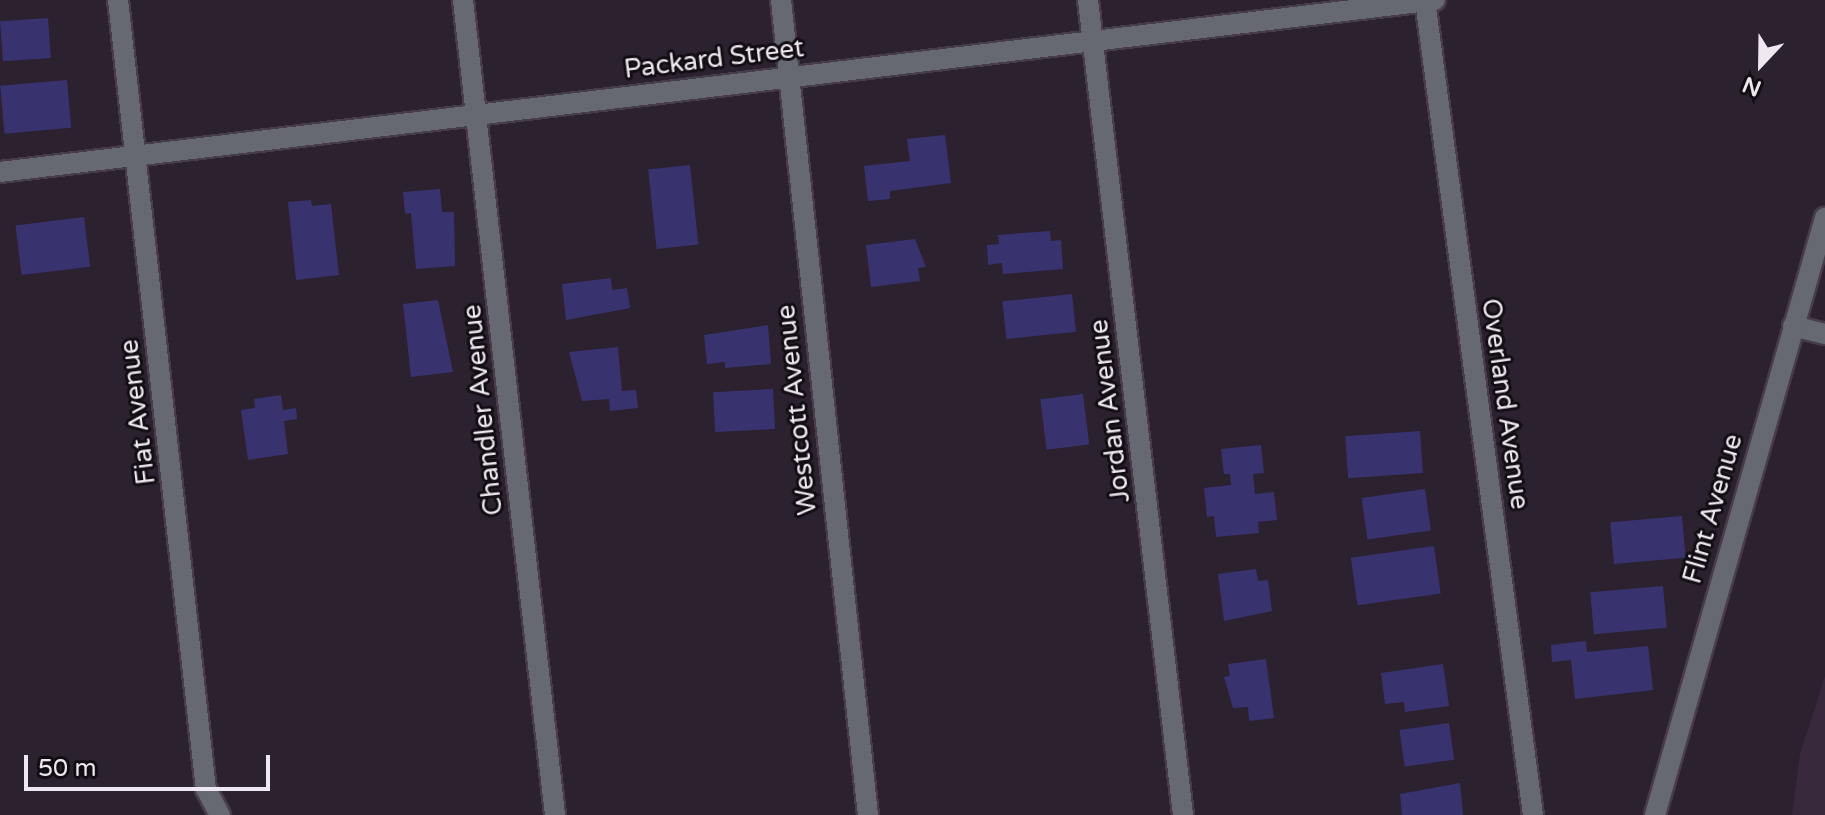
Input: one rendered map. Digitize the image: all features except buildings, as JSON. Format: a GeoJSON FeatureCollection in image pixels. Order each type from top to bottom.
{"type":"FeatureCollection","features":[{"type":"Feature","properties":{"kind":"street","name":"Fiat Avenue"},"geometry":{"type":"LineString","coordinates":[[118,0],[206,789],[220,815]]}},
{"type":"Feature","properties":{"kind":"street","name":"Chandler Avenue"},"geometry":{"type":"LineString","coordinates":[[463,0],[555,815]]}},
{"type":"Feature","properties":{"kind":"street","name":"Westcott Avenue"},"geometry":{"type":"LineString","coordinates":[[781,0],[868,815]]}},
{"type":"Feature","properties":{"kind":"street","name":"Jordan Avenue"},"geometry":{"type":"LineString","coordinates":[[1088,0],[1183,815]]}},
{"type":"Feature","properties":{"kind":"street","name":"Overland Avenue"},"geometry":{"type":"LineString","coordinates":[[1425,0],[1533,815]]}},
{"type":"Feature","properties":{"kind":"street","name":"Packard Street"},"geometry":{"type":"LineString","coordinates":[[0,172],[1435,0]]}},
{"type":"Feature","properties":{"kind":"street","name":"Flint Avenue"},"geometry":{"type":"LineString","coordinates":[[1655,815],[1825,218]]}},
{"type":"Feature","properties":{"kind":"street"},"geometry":{"type":"LineString","coordinates":[[1793,326],[1825,334]]}},
{"type":"Feature","properties":{"kind":"shaded area"},"geometry":{"type":"Polygon","coordinates":[[[1825,676],[1825,815],[1792,815],[1800,754],[1825,676]]]}}]}
